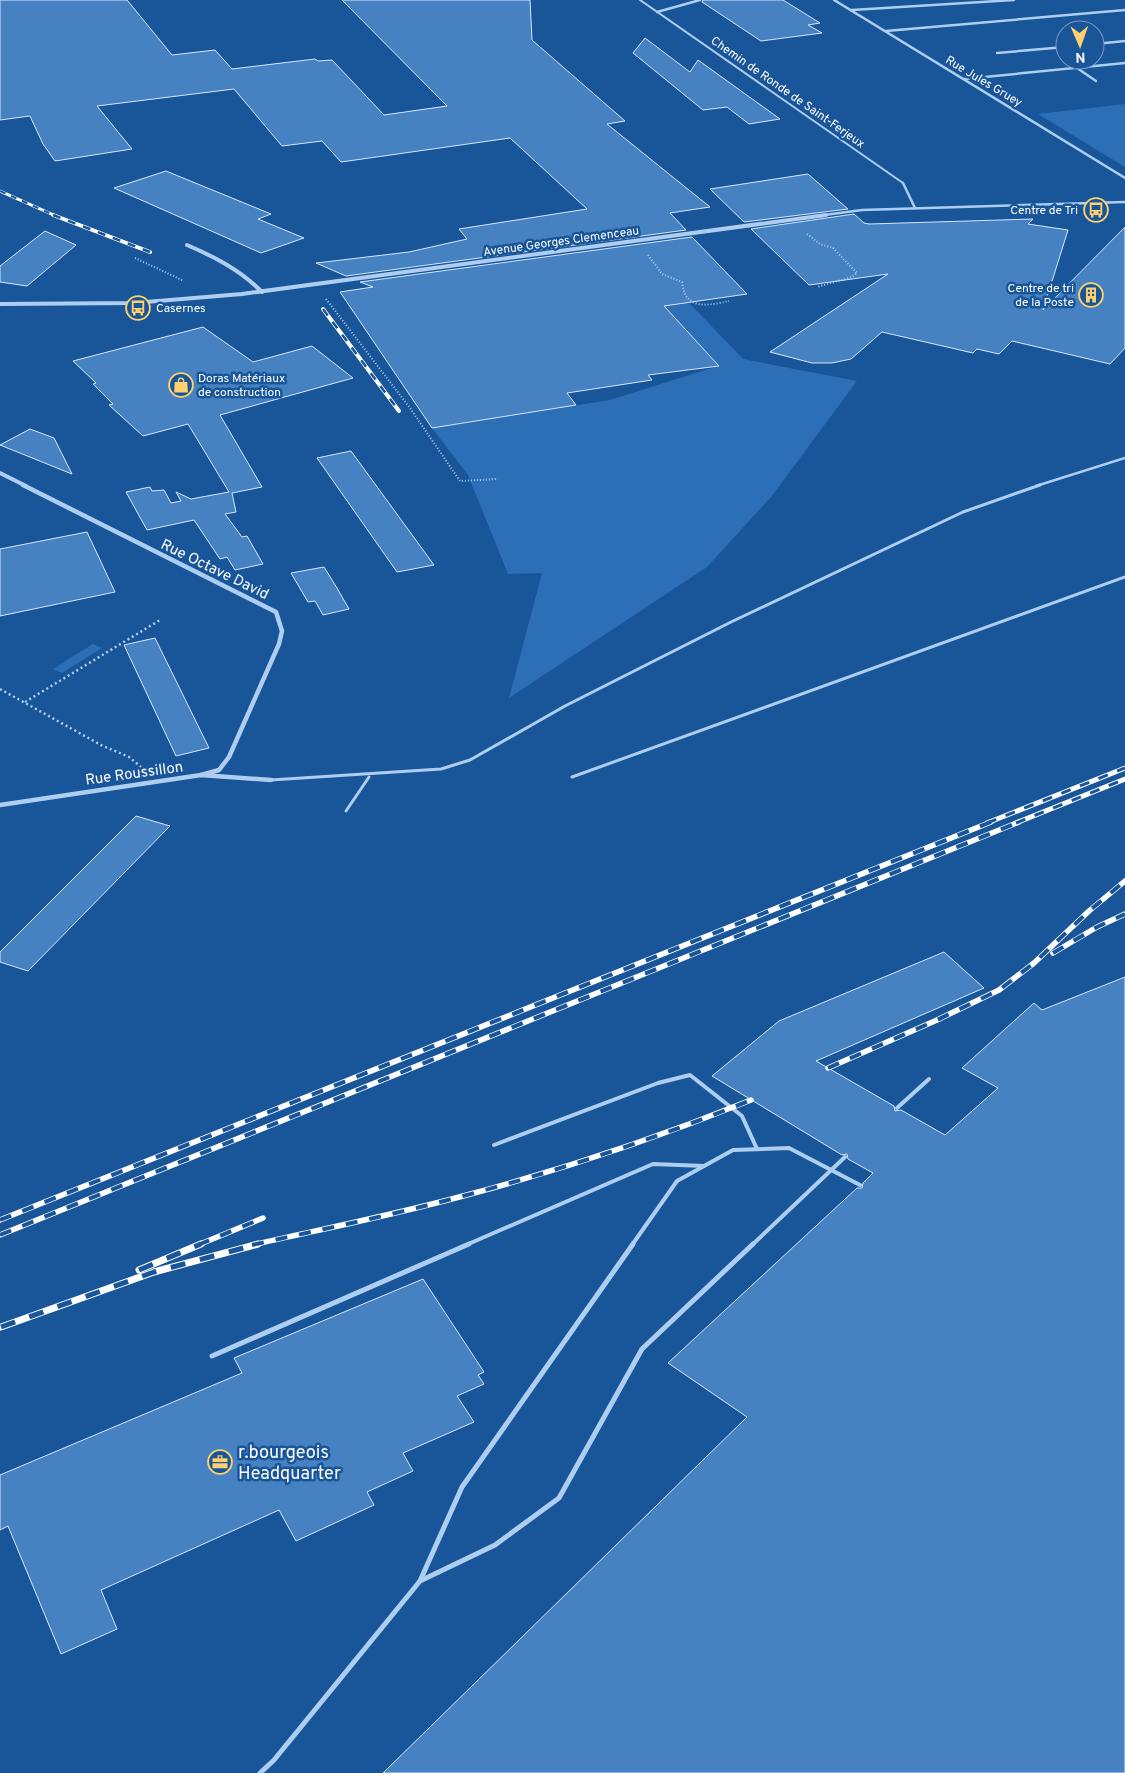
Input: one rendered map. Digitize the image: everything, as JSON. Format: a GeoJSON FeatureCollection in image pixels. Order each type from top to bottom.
{"type":"FeatureCollection","features":[{"type":"Feature","properties":{"kind":"street"},"geometry":{"type":"LineString","coordinates":[[657,12],[700,0]]}},
{"type":"Feature","properties":{"kind":"street","name":"Rue Jules Gruey"},"geometry":{"type":"LineString","coordinates":[[834,0],[1125,178]]}},
{"type":"Feature","properties":{"kind":"street"},"geometry":{"type":"LineString","coordinates":[[852,10],[1014,0]]}},
{"type":"Feature","properties":{"kind":"street"},"geometry":{"type":"LineString","coordinates":[[886,32],[1125,10]]}},
{"type":"Feature","properties":{"kind":"street"},"geometry":{"type":"LineString","coordinates":[[1105,43],[1125,41]]}},
{"type":"Feature","properties":{"kind":"street"},"geometry":{"type":"LineString","coordinates":[[997,53],[1055,48]]}},
{"type":"Feature","properties":{"kind":"street"},"geometry":{"type":"LineString","coordinates":[[1105,65],[1125,63]]}},
{"type":"Feature","properties":{"kind":"street"},"geometry":{"type":"LineString","coordinates":[[964,79],[1056,70]]}},
{"type":"Feature","properties":{"kind":"street"},"geometry":{"type":"LineString","coordinates":[[1080,70],[1096,81]]}},
{"type":"Feature","properties":{"kind":"street","name":"Chemin de Ronde de Saint-Ferjeux"},"geometry":{"type":"LineString","coordinates":[[903,183],[915,208]]}},
{"type":"Feature","properties":{"kind":"street","name":"Avenue Georges Clemenceau"},"geometry":{"type":"LineString","coordinates":[[0,304],[134,302],[262,292],[862,210],[1125,202]]}},
{"type":"Feature","properties":{"kind":"street"},"geometry":{"type":"LineString","coordinates":[[188,245],[224,260],[249,279],[262,292]]}},
{"type":"Feature","properties":{"kind":"street","name":"Rue Octave David"},"geometry":{"type":"LineString","coordinates":[[0,473],[276,612],[282,631],[279,644],[229,758],[219,770],[201,775]]}},
{"type":"Feature","properties":{"kind":"street","name":"Rue Roussillon"},"geometry":{"type":"LineString","coordinates":[[0,805],[201,775],[272,780]]}},
{"type":"Feature","properties":{"kind":"lane","name":"Chemin de Ronde de Saint-Ferjeux"},"geometry":{"type":"LineString","coordinates":[[640,0],[903,183]]}},
{"type":"Feature","properties":{"kind":"lane"},"geometry":{"type":"LineString","coordinates":[[272,780],[369,777],[441,768],[470,760],[591,693],[731,622],[963,512],[1008,495],[1125,458]]}},
{"type":"Feature","properties":{"kind":"lane"},"geometry":{"type":"LineString","coordinates":[[572,777],[1125,577]]}},
{"type":"Feature","properties":{"kind":"lane"},"geometry":{"type":"LineString","coordinates":[[272,780],[415,771]]}},
{"type":"Feature","properties":{"kind":"lane"},"geometry":{"type":"LineString","coordinates":[[346,811],[369,777]]}},
{"type":"Feature","properties":{"kind":"lane"},"geometry":{"type":"LineString","coordinates":[[494,1145],[658,1083],[690,1075],[742,1116],[757,1149]]}},
{"type":"Feature","properties":{"kind":"lane"},"geometry":{"type":"LineString","coordinates":[[897,1108],[929,1079]]}},
{"type":"Feature","properties":{"kind":"lane"},"geometry":{"type":"LineString","coordinates":[[260,1773],[274,1760],[420,1581],[462,1488],[677,1181],[732,1150],[789,1148],[860,1185]]}},
{"type":"Feature","properties":{"kind":"lane"},"geometry":{"type":"LineString","coordinates":[[420,1581],[495,1545],[559,1498],[642,1350],[845,1157]]}},
{"type":"Feature","properties":{"kind":"lane"},"geometry":{"type":"LineString","coordinates":[[212,1356],[653,1164],[704,1166]]}},
{"type":"Feature","properties":{"kind":"path"},"geometry":{"type":"LineString","coordinates":[[804,234],[808,234],[820,244],[833,248],[858,273],[852,277],[817,287]]}},
{"type":"Feature","properties":{"kind":"path"},"geometry":{"type":"LineString","coordinates":[[653,253],[648,256],[662,274],[682,282],[684,292],[696,304],[703,305],[729,301]]}},
{"type":"Feature","properties":{"kind":"path"},"geometry":{"type":"LineString","coordinates":[[135,258],[187,283]]}},
{"type":"Feature","properties":{"kind":"path"},"geometry":{"type":"LineString","coordinates":[[314,286],[339,314],[410,408],[460,481],[498,479]]}},
{"type":"Feature","properties":{"kind":"path"},"geometry":{"type":"LineString","coordinates":[[25,703],[160,620]]}},
{"type":"Feature","properties":{"kind":"path"},"geometry":{"type":"LineString","coordinates":[[0,689],[101,745],[129,757],[144,770],[145,784]]}},
{"type":"Feature","properties":{"kind":"shaded area"},"geometry":{"type":"Polygon","coordinates":[[[1125,104],[1125,167],[1038,114],[1125,104]]]}},
{"type":"Feature","properties":{"kind":"shaded area"},"geometry":{"type":"Polygon","coordinates":[[[614,251],[634,251],[697,311],[743,359],[857,381],[771,497],[707,567],[509,698],[542,573],[508,574],[468,475],[432,428],[610,400],[718,366],[614,251]]]}},
{"type":"Feature","properties":{"kind":"shaded area"},"geometry":{"type":"Polygon","coordinates":[[[93,644],[102,648],[62,673],[53,669],[93,644]]]}},
{"type":"Feature","properties":{"kind":"building"},"geometry":{"type":"Polygon","coordinates":[[[0,0],[127,0],[172,55],[215,50],[232,69],[315,59],[318,61],[332,60],[384,115],[447,106],[342,0],[530,0],[532,40],[625,121],[607,124],[710,207],[670,213],[686,230],[346,276],[316,263],[409,252],[467,239],[459,229],[587,209],[510,138],[341,162],[322,141],[282,146],[234,89],[97,106],[132,149],[55,161],[43,144],[30,116],[0,120],[0,0]]]}},
{"type":"Feature","properties":{"kind":"building"},"geometry":{"type":"Polygon","coordinates":[[[703,0],[783,0],[820,23],[808,25],[822,33],[761,41],[702,2],[703,0]]]}},
{"type":"Feature","properties":{"kind":"building"},"geometry":{"type":"Polygon","coordinates":[[[645,38],[690,72],[698,60],[780,119],[749,124],[727,107],[703,110],[633,53],[645,38]]]}},
{"type":"Feature","properties":{"kind":"building"},"geometry":{"type":"Polygon","coordinates":[[[166,171],[271,214],[258,219],[304,238],[261,253],[114,188],[166,171]]]}},
{"type":"Feature","properties":{"kind":"building"},"geometry":{"type":"Polygon","coordinates":[[[808,174],[848,209],[744,222],[710,189],[808,174]]]}},
{"type":"Feature","properties":{"kind":"building"},"geometry":{"type":"Polygon","coordinates":[[[854,214],[864,223],[869,224],[1033,219],[1028,224],[1068,230],[1043,310],[1125,227],[1125,348],[1110,364],[1012,341],[999,354],[977,349],[973,353],[882,332],[851,359],[832,363],[812,363],[770,352],[888,274],[809,285],[751,229],[854,214]]]}},
{"type":"Feature","properties":{"kind":"building"},"geometry":{"type":"Polygon","coordinates":[[[45,231],[76,245],[27,286],[0,282],[0,266],[45,231]]]}},
{"type":"Feature","properties":{"kind":"building"},"geometry":{"type":"Polygon","coordinates":[[[692,237],[747,294],[664,306],[719,366],[648,375],[652,380],[567,393],[576,405],[432,428],[340,292],[373,287],[360,282],[692,237]]]}},
{"type":"Feature","properties":{"kind":"building"},"geometry":{"type":"Polygon","coordinates":[[[203,327],[253,362],[312,346],[353,378],[220,415],[262,487],[232,493],[236,512],[225,514],[242,537],[247,536],[263,564],[235,570],[227,557],[220,559],[194,520],[147,530],[126,492],[150,487],[152,491],[164,490],[171,503],[181,501],[176,492],[191,499],[229,492],[188,424],[143,436],[109,405],[113,404],[93,384],[96,383],[73,361],[203,327]]]}},
{"type":"Feature","properties":{"kind":"building"},"geometry":{"type":"Polygon","coordinates":[[[30,429],[54,438],[72,474],[0,445],[30,429]]]}},
{"type":"Feature","properties":{"kind":"building"},"geometry":{"type":"Polygon","coordinates":[[[351,451],[434,565],[397,572],[317,458],[351,451]]]}},
{"type":"Feature","properties":{"kind":"building"},"geometry":{"type":"Polygon","coordinates":[[[87,532],[115,592],[0,616],[0,549],[87,532]]]}},
{"type":"Feature","properties":{"kind":"building"},"geometry":{"type":"Polygon","coordinates":[[[324,567],[349,609],[323,615],[315,601],[308,602],[291,573],[324,567]]]}},
{"type":"Feature","properties":{"kind":"building"},"geometry":{"type":"Polygon","coordinates":[[[155,638],[209,748],[176,756],[124,645],[155,638]]]}},
{"type":"Feature","properties":{"kind":"building"},"geometry":{"type":"Polygon","coordinates":[[[136,816],[170,826],[28,971],[0,962],[0,952],[136,816]]]}},
{"type":"Feature","properties":{"kind":"building"},"geometry":{"type":"Polygon","coordinates":[[[944,952],[984,988],[816,1061],[894,1106],[895,1111],[901,1110],[945,1135],[998,1088],[962,1068],[1034,1003],[1042,1010],[1125,977],[1125,1773],[383,1773],[747,1417],[668,1363],[857,1188],[862,1188],[863,1183],[873,1173],[848,1159],[847,1154],[842,1155],[712,1076],[779,1021],[944,952]]]}},
{"type":"Feature","properties":{"kind":"building","name":"r.bourgeois Headquarter"},"geometry":{"type":"Polygon","coordinates":[[[423,1279],[484,1372],[478,1375],[484,1384],[457,1396],[474,1422],[403,1453],[413,1471],[367,1492],[374,1505],[296,1541],[279,1510],[101,1590],[117,1629],[61,1654],[8,1526],[0,1530],[0,1475],[242,1373],[234,1358],[423,1279]]]}},
{"type":"Feature","properties":{"kind":"railway"},"geometry":{"type":"LineString","coordinates":[[0,191],[56,216]]}},
{"type":"Feature","properties":{"kind":"railway"},"geometry":{"type":"LineString","coordinates":[[53,215],[150,252]]}},
{"type":"Feature","properties":{"kind":"railway"},"geometry":{"type":"LineString","coordinates":[[323,309],[399,411]]}},
{"type":"Feature","properties":{"kind":"railway"},"geometry":{"type":"LineString","coordinates":[[987,823],[1125,768]]}},
{"type":"Feature","properties":{"kind":"railway"},"geometry":{"type":"LineString","coordinates":[[1016,823],[1125,779]]}},
{"type":"Feature","properties":{"kind":"railway"},"geometry":{"type":"LineString","coordinates":[[0,1220],[991,822]]}},
{"type":"Feature","properties":{"kind":"railway"},"geometry":{"type":"LineString","coordinates":[[0,1235],[1019,822]]}},
{"type":"Feature","properties":{"kind":"railway"},"geometry":{"type":"LineString","coordinates":[[828,1068],[937,1020],[999,990],[1034,963],[1089,911],[1125,881]]}},
{"type":"Feature","properties":{"kind":"railway"},"geometry":{"type":"LineString","coordinates":[[1053,953],[1097,927],[1125,914]]}},
{"type":"Feature","properties":{"kind":"railway"},"geometry":{"type":"LineString","coordinates":[[252,1245],[358,1222],[463,1196],[536,1175],[644,1140],[751,1100]]}},
{"type":"Feature","properties":{"kind":"railway"},"geometry":{"type":"LineString","coordinates":[[198,1245],[263,1218]]}},
{"type":"Feature","properties":{"kind":"railway"},"geometry":{"type":"LineString","coordinates":[[139,1270],[201,1244]]}},
{"type":"Feature","properties":{"kind":"railway"},"geometry":{"type":"LineString","coordinates":[[1,1327],[154,1272],[258,1244]]}},
{"type":"Feature","properties":{"kind":"place","name":"Centre de Tri"},"geometry":{"type":"Point","coordinates":[1096,210]}},
{"type":"Feature","properties":{"kind":"place","name":"Centre de tri de la Poste"},"geometry":{"type":"Point","coordinates":[1091,295]}},
{"type":"Feature","properties":{"kind":"place","name":"Casernes"},"geometry":{"type":"Point","coordinates":[138,308]}},
{"type":"Feature","properties":{"kind":"place","name":"Doras Matériaux de construction"},"geometry":{"type":"Point","coordinates":[181,385]}},
{"type":"Feature","properties":{"kind":"place","name":"r.bourgeois Headquarter"},"geometry":{"type":"Point","coordinates":[220,1462]}}]}
